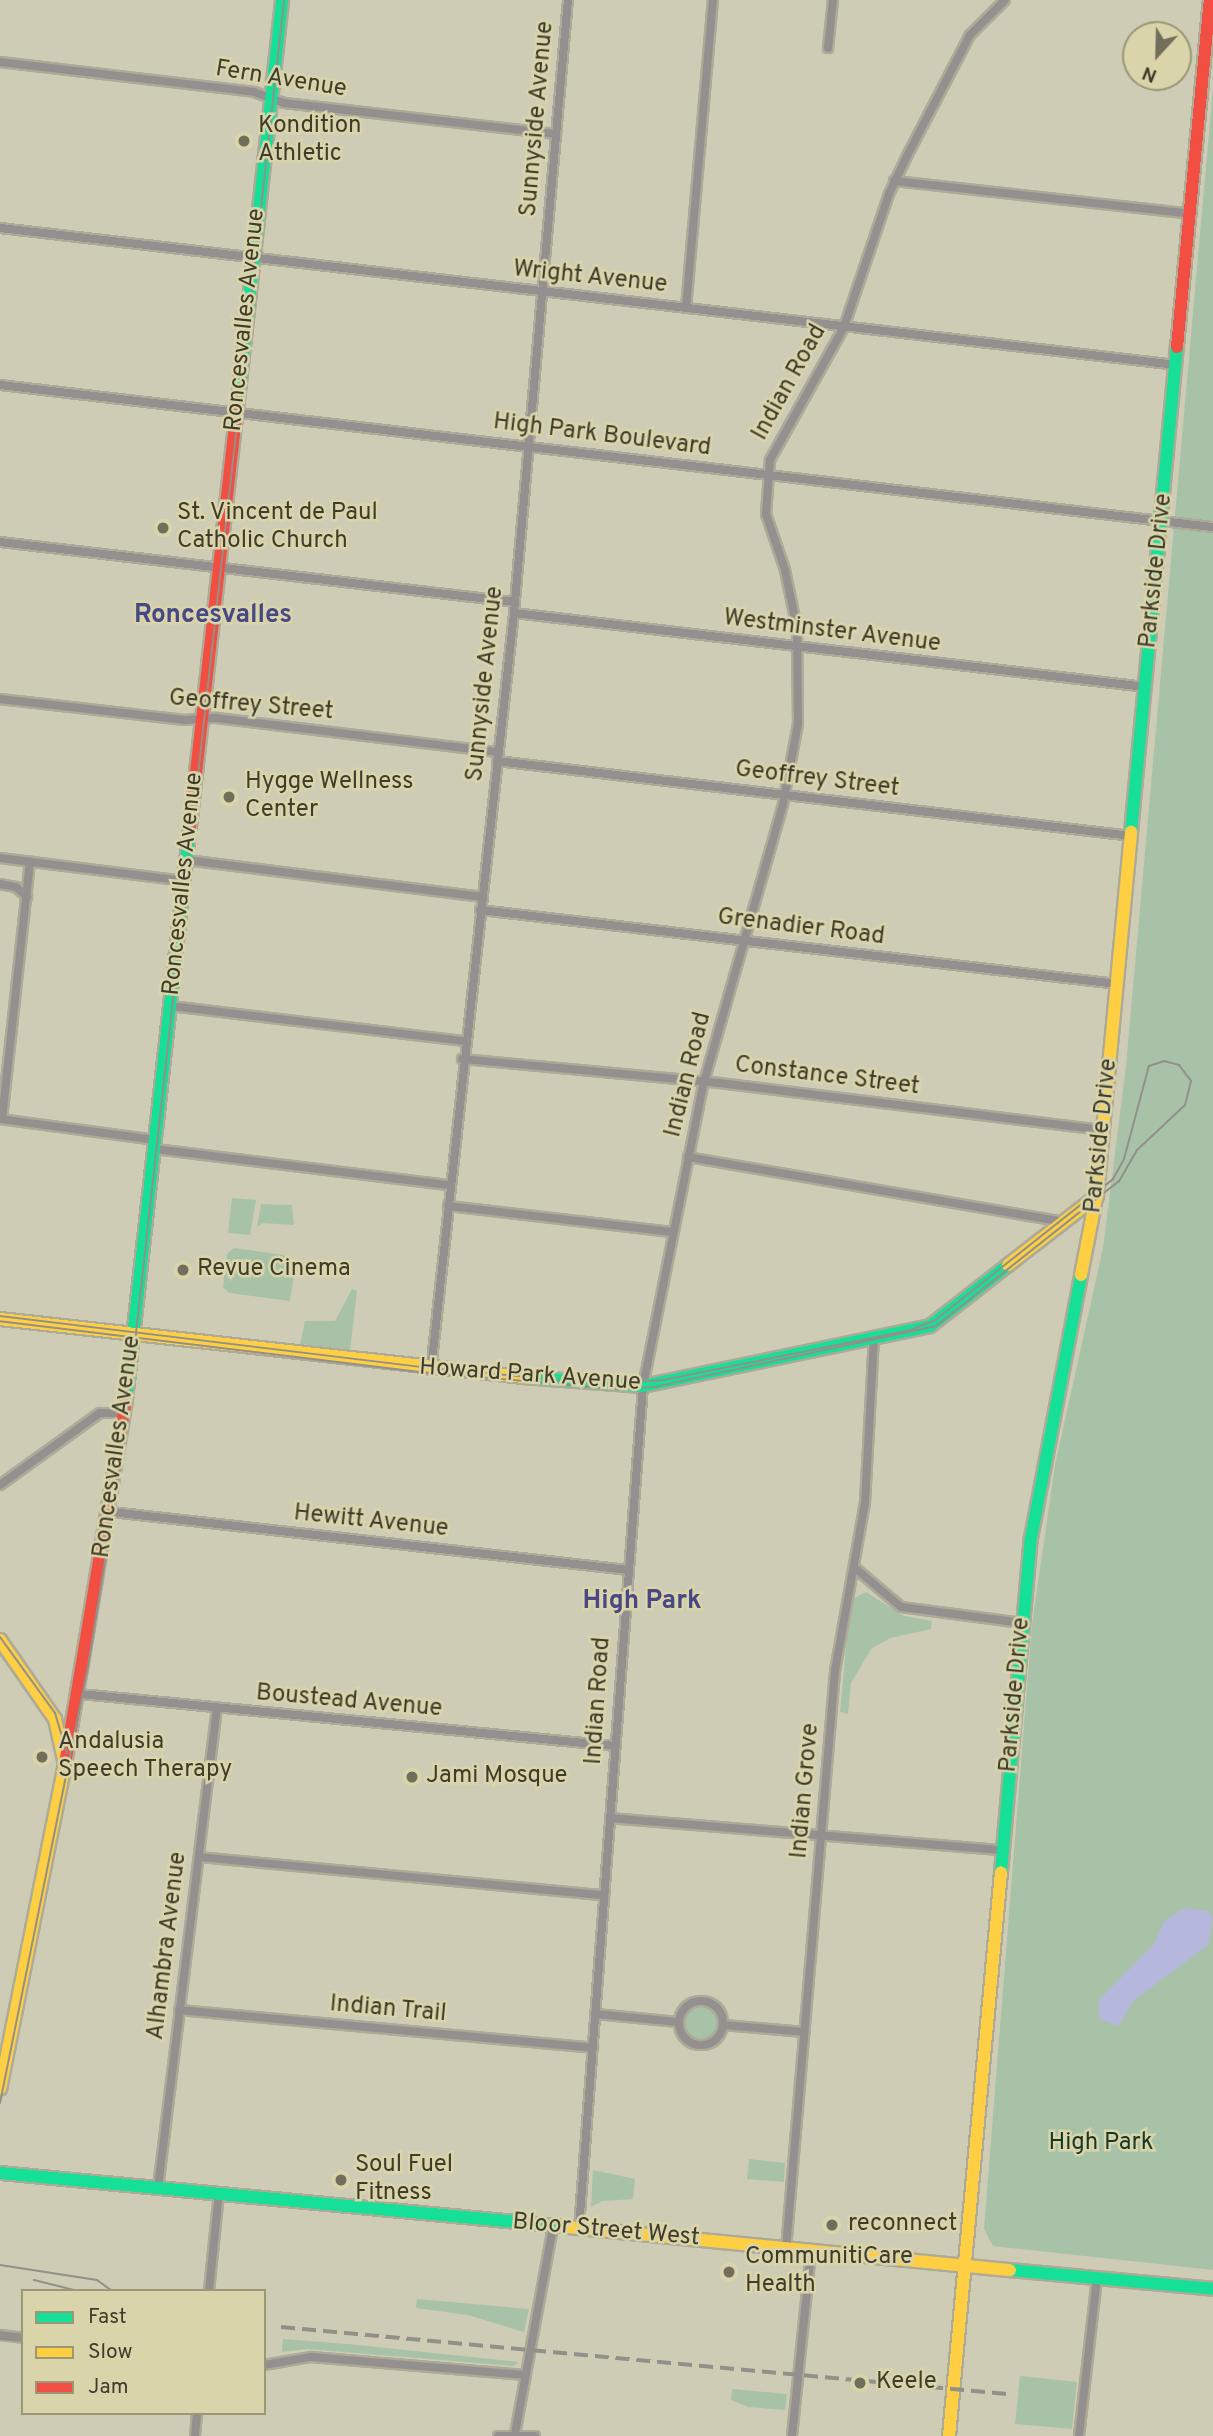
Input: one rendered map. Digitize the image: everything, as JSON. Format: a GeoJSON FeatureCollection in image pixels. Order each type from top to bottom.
{"type":"FeatureCollection","features":[{"type":"Feature","properties":{"kind":"main road","name":"Roncesvalles Avenue"},"geometry":{"type":"LineString","coordinates":[[0,2089],[80,1694],[125,1413],[282,0]]}},
{"type":"Feature","properties":{"kind":"main road","name":"Parkside Drive"},"geometry":{"type":"LineString","coordinates":[[949,2436],[1031,1538],[1097,1196],[1210,0]]}},
{"type":"Feature","properties":{"kind":"main road","name":"Howard Park Avenue"},"geometry":{"type":"LineString","coordinates":[[0,1319],[432,1370],[643,1385],[910,1332],[942,1319],[1097,1196]]}},
{"type":"Feature","properties":{"kind":"main road"},"geometry":{"type":"LineString","coordinates":[[0,1640],[55,1719],[65,1764]]}},
{"type":"Feature","properties":{"kind":"main road","name":"Bloor Street West"},"geometry":{"type":"LineString","coordinates":[[0,2173],[1213,2289]]}},
{"type":"Feature","properties":{"kind":"street","name":"Sunnyside Avenue"},"geometry":{"type":"LineString","coordinates":[[432,1370],[462,1059],[514,613],[568,0]]}},
{"type":"Feature","properties":{"kind":"street"},"geometry":{"type":"LineString","coordinates":[[686,308],[713,0]]}},
{"type":"Feature","properties":{"kind":"street"},"geometry":{"type":"LineString","coordinates":[[828,48],[833,0]]}},
{"type":"Feature","properties":{"kind":"street","name":"Indian Road"},"geometry":{"type":"LineString","coordinates":[[579,2228],[643,1385],[704,1082],[786,795],[799,724],[799,647],[790,587],[766,513],[774,447],[844,327],[894,181],[970,35],[1005,0]]}},
{"type":"Feature","properties":{"kind":"street","name":"Fern Avenue"},"geometry":{"type":"LineString","coordinates":[[0,62],[271,97],[284,103],[556,134]]}},
{"type":"Feature","properties":{"kind":"street"},"geometry":{"type":"LineString","coordinates":[[894,181],[1191,214]]}},
{"type":"Feature","properties":{"kind":"street","name":"Wright Avenue"},"geometry":{"type":"LineString","coordinates":[[0,228],[1176,365]]}},
{"type":"Feature","properties":{"kind":"street","name":"High Park Boulevard"},"geometry":{"type":"LineString","coordinates":[[0,385],[1213,527]]}},
{"type":"Feature","properties":{"kind":"street"},"geometry":{"type":"LineString","coordinates":[[0,542],[515,602]]}},
{"type":"Feature","properties":{"kind":"street","name":"Westminster Avenue"},"geometry":{"type":"LineString","coordinates":[[514,613],[1146,687]]}},
{"type":"Feature","properties":{"kind":"street","name":"Geoffrey Street"},"geometry":{"type":"LineString","coordinates":[[0,699],[185,720],[202,718],[786,795],[1132,836]]}},
{"type":"Feature","properties":{"kind":"street"},"geometry":{"type":"LineString","coordinates":[[0,864],[0,858],[184,881]]}},
{"type":"Feature","properties":{"kind":"street"},"geometry":{"type":"LineString","coordinates":[[186,860],[481,897]]}},
{"type":"Feature","properties":{"kind":"street"},"geometry":{"type":"LineString","coordinates":[[30,862],[1,1119],[229,1158],[450,1185]]}},
{"type":"Feature","properties":{"kind":"street"},"geometry":{"type":"LineString","coordinates":[[0,884],[16,887],[27,897]]}},
{"type":"Feature","properties":{"kind":"street","name":"Grenadier Road"},"geometry":{"type":"LineString","coordinates":[[480,910],[1118,984]]}},
{"type":"Feature","properties":{"kind":"street"},"geometry":{"type":"LineString","coordinates":[[170,1006],[465,1041]]}},
{"type":"Feature","properties":{"kind":"street","name":"Constance Street"},"geometry":{"type":"LineString","coordinates":[[462,1059],[704,1082],[1104,1130]]}},
{"type":"Feature","properties":{"kind":"street"},"geometry":{"type":"LineString","coordinates":[[688,1157],[1065,1223]]}},
{"type":"Feature","properties":{"kind":"street"},"geometry":{"type":"LineString","coordinates":[[448,1206],[672,1232]]}},
{"type":"Feature","properties":{"kind":"street","name":"Indian Grove"},"geometry":{"type":"LineString","coordinates":[[786,2249],[838,1641],[855,1568],[865,1503],[874,1339]]}},
{"type":"Feature","properties":{"kind":"street"},"geometry":{"type":"LineString","coordinates":[[0,1485],[100,1413],[125,1413]]}},
{"type":"Feature","properties":{"kind":"street","name":"Hewitt Avenue"},"geometry":{"type":"LineString","coordinates":[[111,1512],[628,1570]]}},
{"type":"Feature","properties":{"kind":"street"},"geometry":{"type":"LineString","coordinates":[[855,1568],[901,1607],[1023,1623]]}},
{"type":"Feature","properties":{"kind":"street","name":"Boustead Avenue"},"geometry":{"type":"LineString","coordinates":[[80,1694],[615,1746]]}},
{"type":"Feature","properties":{"kind":"street","name":"Alhambra Avenue"},"geometry":{"type":"LineString","coordinates":[[158,2188],[218,1709]]}},
{"type":"Feature","properties":{"kind":"street"},"geometry":{"type":"LineString","coordinates":[[610,1818],[1002,1850]]}},
{"type":"Feature","properties":{"kind":"street"},"geometry":{"type":"LineString","coordinates":[[200,1857],[604,1895]]}},
{"type":"Feature","properties":{"kind":"street"},"geometry":{"type":"LineString","coordinates":[[702,2000],[720,2011],[723,2025],[713,2042],[699,2045],[682,2035],[678,2022],[689,2004],[702,2000]]}},
{"type":"Feature","properties":{"kind":"street","name":"Indian Trail"},"geometry":{"type":"LineString","coordinates":[[179,2010],[593,2048]]}},
{"type":"Feature","properties":{"kind":"street"},"geometry":{"type":"LineString","coordinates":[[596,2014],[678,2022]]}},
{"type":"Feature","properties":{"kind":"street"},"geometry":{"type":"LineString","coordinates":[[723,2025],[805,2032]]}},
{"type":"Feature","properties":{"kind":"street"},"geometry":{"type":"LineString","coordinates":[[209,2289],[219,2193]]}},
{"type":"Feature","properties":{"kind":"street"},"geometry":{"type":"LineString","coordinates":[[515,2434],[553,2227]]}},
{"type":"Feature","properties":{"kind":"street"},"geometry":{"type":"LineString","coordinates":[[792,2436],[811,2252]]}},
{"type":"Feature","properties":{"kind":"street"},"geometry":{"type":"LineString","coordinates":[[1079,2436],[1097,2278]]}},
{"type":"Feature","properties":{"kind":"street"},"geometry":{"type":"LineString","coordinates":[[0,2335],[21,2338]]}},
{"type":"Feature","properties":{"kind":"street"},"geometry":{"type":"LineString","coordinates":[[266,2365],[311,2357],[525,2375]]}},
{"type":"Feature","properties":{"kind":"street"},"geometry":{"type":"LineString","coordinates":[[195,2436],[197,2415]]}},
{"type":"Feature","properties":{"kind":"street"},"geometry":{"type":"LineString","coordinates":[[498,2436],[535,2436]]}},
{"type":"Feature","properties":{"kind":"green space","name":"High Park"},"geometry":{"type":"Polygon","coordinates":[[[1213,88],[1213,2270],[993,2246],[984,2229],[1032,1624],[1055,1465],[1103,1248],[1126,1066],[1213,88]]]}},
{"type":"Feature","properties":{"kind":"green space"},"geometry":{"type":"Polygon","coordinates":[[[232,1198],[256,1200],[250,1235],[228,1233],[232,1198]]]}},
{"type":"Feature","properties":{"kind":"green space"},"geometry":{"type":"Polygon","coordinates":[[[261,1204],[292,1205],[294,1225],[263,1223],[257,1227],[261,1204]]]}},
{"type":"Feature","properties":{"kind":"green space"},"geometry":{"type":"Polygon","coordinates":[[[234,1248],[284,1255],[295,1267],[290,1301],[229,1293],[223,1287],[227,1254],[234,1248]]]}},
{"type":"Feature","properties":{"kind":"green space"},"geometry":{"type":"Polygon","coordinates":[[[352,1289],[357,1291],[350,1350],[300,1344],[305,1321],[335,1321],[352,1289]]]}},
{"type":"Feature","properties":{"kind":"green space"},"geometry":{"type":"Polygon","coordinates":[[[866,1592],[904,1616],[932,1621],[931,1629],[890,1638],[871,1649],[851,1683],[848,1714],[840,1712],[848,1626],[854,1598],[866,1592]]]}},
{"type":"Feature","properties":{"kind":"green space"},"geometry":{"type":"Polygon","coordinates":[[[700,2005],[712,2011],[718,2023],[712,2035],[700,2041],[688,2035],[682,2023],[688,2011],[700,2005]]]}},
{"type":"Feature","properties":{"kind":"green space"},"geometry":{"type":"Polygon","coordinates":[[[749,2159],[785,2163],[784,2182],[747,2179],[749,2159]]]}},
{"type":"Feature","properties":{"kind":"green space"},"geometry":{"type":"Polygon","coordinates":[[[593,2170],[635,2179],[633,2199],[602,2201],[591,2207],[593,2170]]]}},
{"type":"Feature","properties":{"kind":"green space"},"geometry":{"type":"Polygon","coordinates":[[[417,2299],[529,2309],[524,2332],[468,2315],[416,2308],[417,2299]]]}},
{"type":"Feature","properties":{"kind":"green space"},"geometry":{"type":"Polygon","coordinates":[[[283,2339],[519,2362],[513,2366],[307,2349],[282,2352],[283,2339]]]}},
{"type":"Feature","properties":{"kind":"green space"},"geometry":{"type":"Polygon","coordinates":[[[1020,2376],[1077,2382],[1072,2429],[1015,2424],[1020,2376]]]}},
{"type":"Feature","properties":{"kind":"green space"},"geometry":{"type":"Polygon","coordinates":[[[732,2389],[787,2394],[785,2410],[748,2407],[731,2400],[732,2389]]]}},
{"type":"Feature","properties":{"kind":"water"},"geometry":{"type":"Polygon","coordinates":[[[1185,1908],[1208,1911],[1213,1918],[1208,1945],[1133,2001],[1119,2026],[1099,2019],[1099,2000],[1153,1945],[1165,1920],[1185,1908]]]}},
{"type":"Feature","properties":{"kind":"tram line"},"geometry":{"type":"LineString","coordinates":[[0,2103],[88,1667],[124,1441],[284,0]]}},
{"type":"Feature","properties":{"kind":"tram line"},"geometry":{"type":"LineString","coordinates":[[0,1316],[432,1368],[606,1384],[663,1380],[910,1330],[934,1321],[1113,1179],[1124,1159],[1149,1066],[1164,1061],[1179,1065],[1191,1081],[1185,1105],[1137,1150],[1119,1181],[936,1326],[655,1387],[617,1389],[420,1372],[0,1321]]}},
{"type":"Feature","properties":{"kind":"tram line"},"geometry":{"type":"LineString","coordinates":[[0,1637],[55,1713],[67,1753]]}},
{"type":"Feature","properties":{"kind":"tram line"},"geometry":{"type":"LineString","coordinates":[[0,2265],[97,2280],[109,2289]]}},
{"type":"Feature","properties":{"kind":"tram line"},"geometry":{"type":"LineString","coordinates":[[34,2280],[70,2289]]}},
{"type":"Feature","properties":{"kind":"tram line"},"geometry":{"type":"LineString","coordinates":[[0,2339],[21,2341]]}},
{"type":"Feature","properties":{"kind":"railway"},"geometry":{"type":"LineString","coordinates":[[281,2327],[1007,2394]]}},
{"type":"Feature","properties":{"kind":"traffic: fast"},"geometry":{"type":"LineString","coordinates":[[238,400],[282,0]]}},
{"type":"Feature","properties":{"kind":"traffic: fast"},"geometry":{"type":"LineString","coordinates":[[1131,832],[1177,347]]}},
{"type":"Feature","properties":{"kind":"traffic: fast"},"geometry":{"type":"LineString","coordinates":[[126,1400],[190,826]]}},
{"type":"Feature","properties":{"kind":"traffic: fast"},"geometry":{"type":"LineString","coordinates":[[523,1377],[643,1386],[930,1326],[1008,1265]]}},
{"type":"Feature","properties":{"kind":"traffic: fast"},"geometry":{"type":"LineString","coordinates":[[1001,1872],[1031,1538],[1081,1275]]}},
{"type":"Feature","properties":{"kind":"traffic: fast"},"geometry":{"type":"LineString","coordinates":[[0,2173],[569,2227]]}},
{"type":"Feature","properties":{"kind":"traffic: fast"},"geometry":{"type":"LineString","coordinates":[[1010,2270],[1213,2289]]}},
{"type":"Feature","properties":{"kind":"traffic: slow"},"geometry":{"type":"LineString","coordinates":[[1081,1275],[1097,1193],[1131,832]]}},
{"type":"Feature","properties":{"kind":"traffic: slow"},"geometry":{"type":"LineString","coordinates":[[1008,1265],[1097,1196]]}},
{"type":"Feature","properties":{"kind":"traffic: slow"},"geometry":{"type":"LineString","coordinates":[[0,1319],[523,1377]]}},
{"type":"Feature","properties":{"kind":"traffic: slow"},"geometry":{"type":"LineString","coordinates":[[0,1640],[55,1719],[65,1764],[0,2089]]}},
{"type":"Feature","properties":{"kind":"traffic: slow"},"geometry":{"type":"LineString","coordinates":[[949,2436],[1001,1872]]}},
{"type":"Feature","properties":{"kind":"traffic: slow"},"geometry":{"type":"LineString","coordinates":[[569,2227],[1010,2270]]}},
{"type":"Feature","properties":{"kind":"traffic: jam"},"geometry":{"type":"LineString","coordinates":[[1177,347],[1210,0]]}},
{"type":"Feature","properties":{"kind":"traffic: jam"},"geometry":{"type":"LineString","coordinates":[[190,826],[238,400]]}},
{"type":"Feature","properties":{"kind":"traffic: jam"},"geometry":{"type":"LineString","coordinates":[[65,1764],[126,1400]]}},
{"type":"Feature","properties":{"kind":"place","name":"Kondition Athletic"},"geometry":{"type":"Point","coordinates":[244,141]}},
{"type":"Feature","properties":{"kind":"place","name":"St. Vincent de Paul Catholic Church"},"geometry":{"type":"Point","coordinates":[163,528]}},
{"type":"Feature","properties":{"kind":"place","name":"Hygge Wellness Center"},"geometry":{"type":"Point","coordinates":[229,797]}},
{"type":"Feature","properties":{"kind":"place","name":"Revue Cinema"},"geometry":{"type":"Point","coordinates":[183,1270]}},
{"type":"Feature","properties":{"kind":"place","name":"Andalusia Speech Therapy"},"geometry":{"type":"Point","coordinates":[42,1757]}},
{"type":"Feature","properties":{"kind":"place","name":"Jami Mosque"},"geometry":{"type":"Point","coordinates":[412,1777]}},
{"type":"Feature","properties":{"kind":"place","name":"Soul Fuel Fitness"},"geometry":{"type":"Point","coordinates":[341,2180]}},
{"type":"Feature","properties":{"kind":"place","name":"reconnect"},"geometry":{"type":"Point","coordinates":[832,2225]}},
{"type":"Feature","properties":{"kind":"place","name":"CommunitiCare Health"},"geometry":{"type":"Point","coordinates":[729,2272]}},
{"type":"Feature","properties":{"kind":"place","name":"Keele"},"geometry":{"type":"Point","coordinates":[860,2383]}},
{"type":"Feature","properties":{"kind":"district","name":"Roncesvalles"},"geometry":{"type":"Point","coordinates":[213,616]}},
{"type":"Feature","properties":{"kind":"district","name":"High Park"},"geometry":{"type":"Point","coordinates":[642,1602]}}]}
